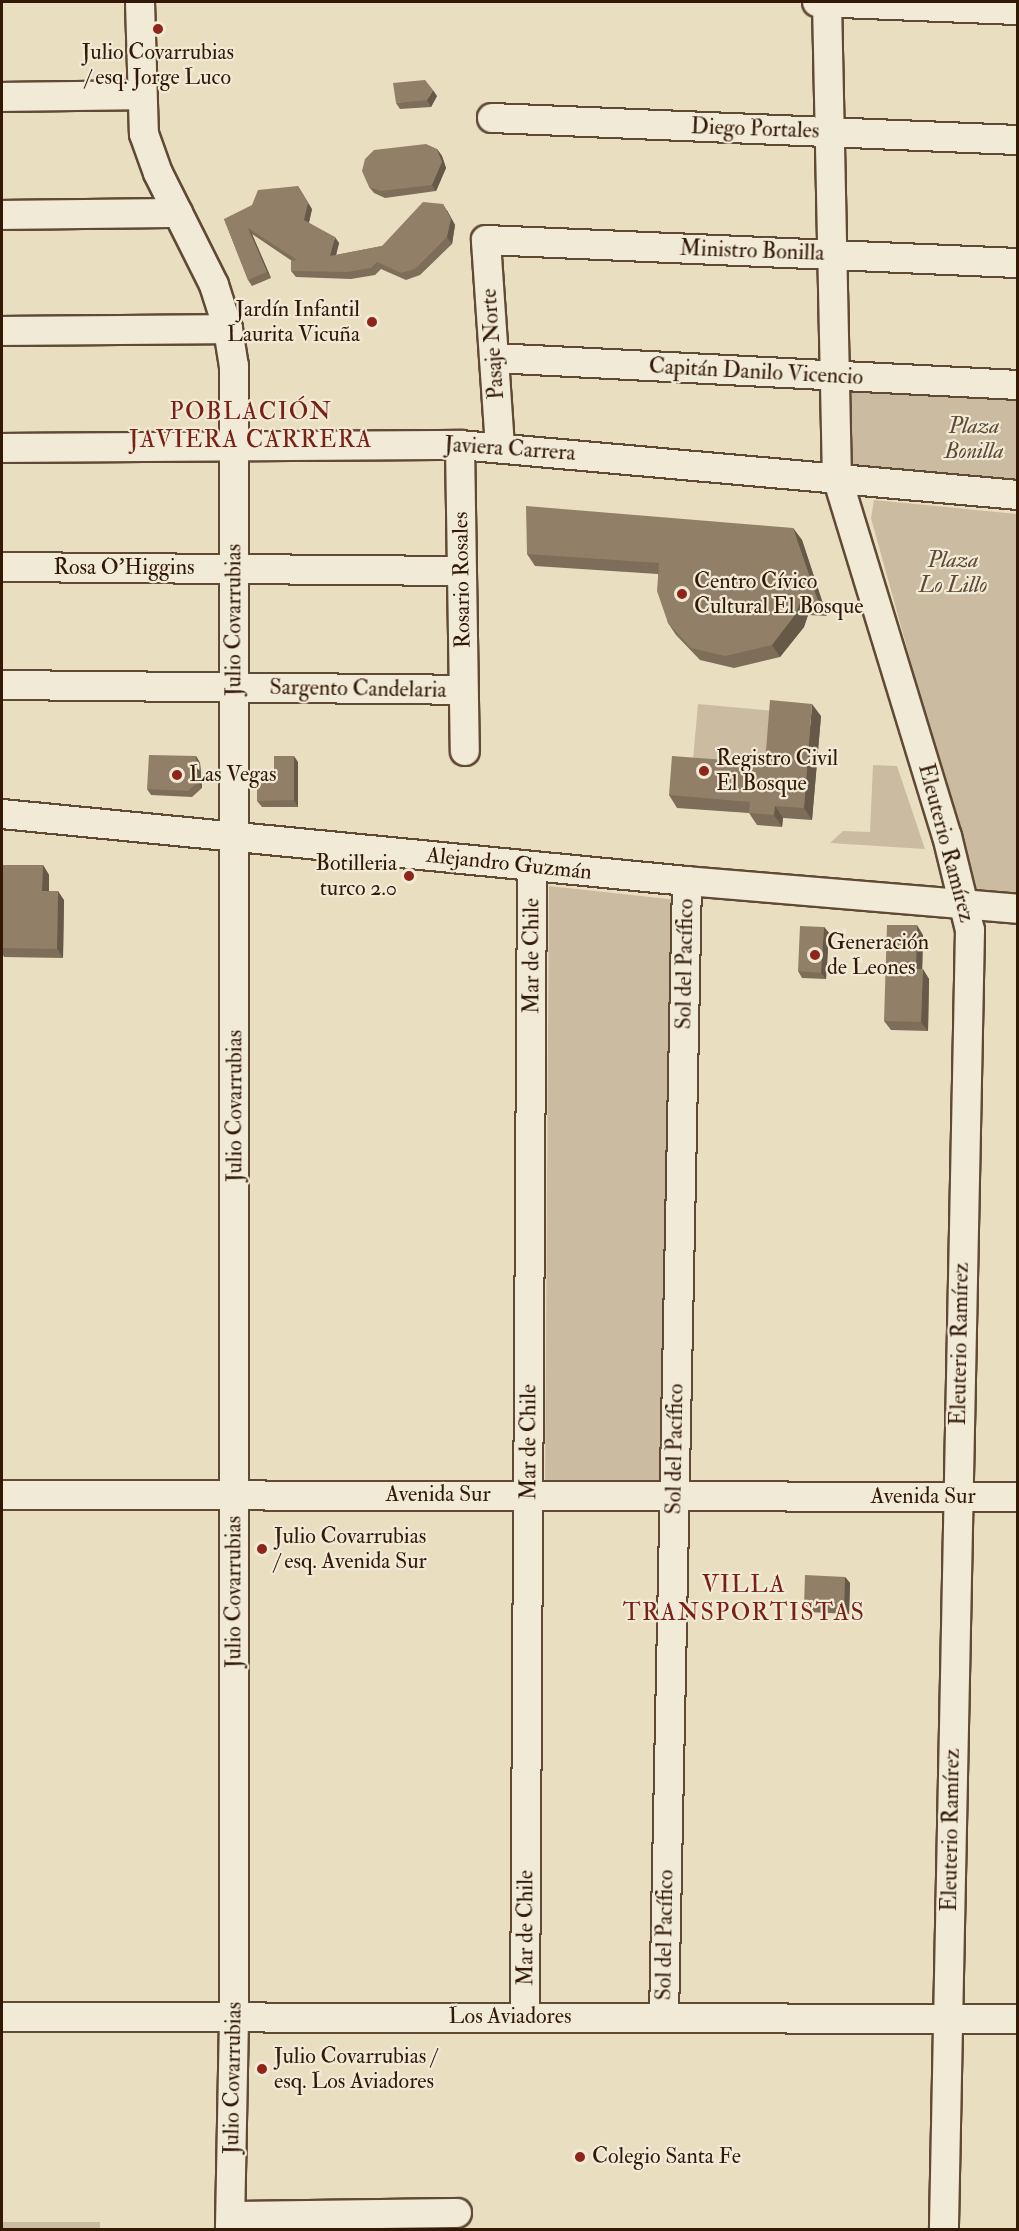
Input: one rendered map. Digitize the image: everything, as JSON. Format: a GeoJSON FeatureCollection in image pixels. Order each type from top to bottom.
{"type":"FeatureCollection","features":[{"type":"Feature","properties":{"kind":"street","name":"Julio Covarrubias"},"geometry":{"type":"LineString","coordinates":[[140,2],[140,95],[150,154],[214,285],[228,329],[234,366],[234,2018],[230,2223]]}},
{"type":"Feature","properties":{"kind":"street"},"geometry":{"type":"LineString","coordinates":[[817,2],[1017,10]]}},
{"type":"Feature","properties":{"kind":"street","name":"Eleuterio Ramírez"},"geometry":{"type":"LineString","coordinates":[[827,2],[837,477],[967,905],[970,930],[944,2229]]}},
{"type":"Feature","properties":{"kind":"street"},"geometry":{"type":"LineString","coordinates":[[2,97],[140,95]]}},
{"type":"Feature","properties":{"kind":"street","name":"Diego Portales"},"geometry":{"type":"LineString","coordinates":[[492,118],[1017,140]]}},
{"type":"Feature","properties":{"kind":"street"},"geometry":{"type":"LineString","coordinates":[[2,215],[178,213]]}},
{"type":"Feature","properties":{"kind":"street","name":"Ministro Bonilla"},"geometry":{"type":"LineString","coordinates":[[486,240],[1017,263]]}},
{"type":"Feature","properties":{"kind":"street","name":"Pasaje Norte"},"geometry":{"type":"LineString","coordinates":[[486,240],[500,447]]}},
{"type":"Feature","properties":{"kind":"street"},"geometry":{"type":"LineString","coordinates":[[2,331],[228,329]]}},
{"type":"Feature","properties":{"kind":"street","name":"Capitán Danilo Vicencio"},"geometry":{"type":"LineString","coordinates":[[494,358],[1017,385]]}},
{"type":"Feature","properties":{"kind":"street","name":"Javiera Carrera"},"geometry":{"type":"LineString","coordinates":[[2,448],[234,444],[460,445],[837,477],[1017,495]]}},
{"type":"Feature","properties":{"kind":"street","name":"Rosario Rosales"},"geometry":{"type":"LineString","coordinates":[[460,445],[465,751]]}},
{"type":"Feature","properties":{"kind":"street","name":"Rosa O'Higgins"},"geometry":{"type":"LineString","coordinates":[[2,567],[462,571]]}},
{"type":"Feature","properties":{"kind":"street","name":"Sargento Candelaria"},"geometry":{"type":"LineString","coordinates":[[2,685],[463,690]]}},
{"type":"Feature","properties":{"kind":"street","name":"Alejandro Guzmán"},"geometry":{"type":"LineString","coordinates":[[2,814],[687,881],[1017,909]]}},
{"type":"Feature","properties":{"kind":"street","name":"Mar de Chile"},"geometry":{"type":"LineString","coordinates":[[525,2018],[532,866]]}},
{"type":"Feature","properties":{"kind":"street","name":"Sol del Pacífico"},"geometry":{"type":"LineString","coordinates":[[664,2017],[687,881]]}},
{"type":"Feature","properties":{"kind":"street","name":"Avenida Sur"},"geometry":{"type":"LineString","coordinates":[[2,1495],[1017,1497]]}},
{"type":"Feature","properties":{"kind":"street","name":"Los Aviadores"},"geometry":{"type":"LineString","coordinates":[[2,2017],[1017,2019]]}},
{"type":"Feature","properties":{"kind":"street"},"geometry":{"type":"LineString","coordinates":[[230,2223],[442,2219]]}},
{"type":"Feature","properties":{"kind":"green space","name":"Plaza Bonilla"},"geometry":{"type":"Polygon","coordinates":[[[847,388],[1017,397],[1017,486],[850,466],[847,388]]]}},
{"type":"Feature","properties":{"kind":"green space","name":"Plaza Lo Lillo"},"geometry":{"type":"Polygon","coordinates":[[[874,500],[1017,514],[1017,899],[975,894],[871,518],[874,500]]]}},
{"type":"Feature","properties":{"kind":"green space"},"geometry":{"type":"Polygon","coordinates":[[[698,704],[775,711],[770,767],[693,759],[698,704]]]}},
{"type":"Feature","properties":{"kind":"green space"},"geometry":{"type":"Polygon","coordinates":[[[873,765],[897,766],[925,849],[830,843],[843,831],[870,832],[873,765]]]}},
{"type":"Feature","properties":{"kind":"green space"},"geometry":{"type":"Polygon","coordinates":[[[549,886],[678,900],[667,1491],[545,1491],[549,886]]]}},
{"type":"Feature","properties":{"kind":"green space"},"geometry":{"type":"Polygon","coordinates":[[[2,2222],[100,2222],[100,2229],[2,2229],[2,2222]]]}},
{"type":"Feature","properties":{"kind":"building"},"geometry":{"type":"Polygon","coordinates":[[[425,80],[433,90],[427,100],[396,103],[393,83],[425,80]]]}},
{"type":"Feature","properties":{"kind":"building"},"geometry":{"type":"Polygon","coordinates":[[[426,144],[437,149],[442,162],[432,185],[381,191],[369,187],[362,171],[365,159],[374,150],[426,144]]]}},
{"type":"Feature","properties":{"kind":"building"},"geometry":{"type":"Polygon","coordinates":[[[298,186],[308,203],[304,220],[335,237],[330,256],[382,246],[423,202],[443,204],[451,219],[447,237],[415,269],[401,273],[377,262],[371,268],[347,272],[291,271],[291,261],[297,260],[248,228],[267,272],[248,280],[224,219],[252,205],[258,190],[298,186]]]}},
{"type":"Feature","properties":{"kind":"building"},"geometry":{"type":"Polygon","coordinates":[[[526,506],[793,528],[819,604],[800,603],[795,615],[772,645],[725,656],[691,648],[668,623],[657,591],[659,563],[527,554],[526,506]]]}},
{"type":"Feature","properties":{"kind":"building","name":"Registro Civil El Bosque"},"geometry":{"type":"Polygon","coordinates":[[[770,700],[812,704],[804,808],[775,806],[774,815],[749,813],[750,802],[669,795],[672,756],[765,763],[770,700]]]}},
{"type":"Feature","properties":{"kind":"building","name":"Las Vegas"},"geometry":{"type":"Polygon","coordinates":[[[149,755],[196,756],[198,782],[188,791],[147,789],[149,755]]]}},
{"type":"Feature","properties":{"kind":"building"},"geometry":{"type":"Polygon","coordinates":[[[274,756],[294,756],[294,800],[257,801],[257,772],[274,772],[274,756]]]}},
{"type":"Feature","properties":{"kind":"building"},"geometry":{"type":"Polygon","coordinates":[[[2,865],[43,865],[42,891],[58,891],[57,949],[2,948],[2,865]]]}},
{"type":"Feature","properties":{"kind":"building"},"geometry":{"type":"Polygon","coordinates":[[[887,925],[917,925],[916,969],[923,969],[921,1022],[884,1021],[887,925]]]}},
{"type":"Feature","properties":{"kind":"building","name":"Generación de Leones"},"geometry":{"type":"Polygon","coordinates":[[[800,926],[824,927],[821,973],[798,971],[800,926]]]}},
{"type":"Feature","properties":{"kind":"building"},"geometry":{"type":"Polygon","coordinates":[[[805,1575],[845,1577],[844,1608],[804,1606],[805,1575]]]}},
{"type":"Feature","properties":{"kind":"place","name":"Julio Covarrubias / esq. Jorge Luco"},"geometry":{"type":"Point","coordinates":[158,29]}},
{"type":"Feature","properties":{"kind":"place","name":"Jardín Infantil Laurita Vicuña"},"geometry":{"type":"Point","coordinates":[372,322]}},
{"type":"Feature","properties":{"kind":"place","name":"Centro Cívico Cultural El Bosque"},"geometry":{"type":"Point","coordinates":[682,594]}},
{"type":"Feature","properties":{"kind":"place","name":"Registro Civil El Bosque"},"geometry":{"type":"Point","coordinates":[704,771]}},
{"type":"Feature","properties":{"kind":"place","name":"Las Vegas"},"geometry":{"type":"Point","coordinates":[177,775]}},
{"type":"Feature","properties":{"kind":"place","name":"Botilleria turco 2.0"},"geometry":{"type":"Point","coordinates":[409,876]}},
{"type":"Feature","properties":{"kind":"place","name":"Generación de Leones"},"geometry":{"type":"Point","coordinates":[815,955]}},
{"type":"Feature","properties":{"kind":"place","name":"Julio Covarrubias / esq. Avenida Sur"},"geometry":{"type":"Point","coordinates":[262,1549]}},
{"type":"Feature","properties":{"kind":"place","name":"Julio Covarrubias / esq. Los Aviadores"},"geometry":{"type":"Point","coordinates":[262,2069]}},
{"type":"Feature","properties":{"kind":"place","name":"Colegio Santa Fe"},"geometry":{"type":"Point","coordinates":[580,2157]}},
{"type":"Feature","properties":{"kind":"district","name":"POBLACIÓN JAVIERA CARRERA"},"geometry":{"type":"Point","coordinates":[251,426]}},
{"type":"Feature","properties":{"kind":"district","name":"VILLA TRANSPORTISTAS"},"geometry":{"type":"Point","coordinates":[744,1599]}}]}
